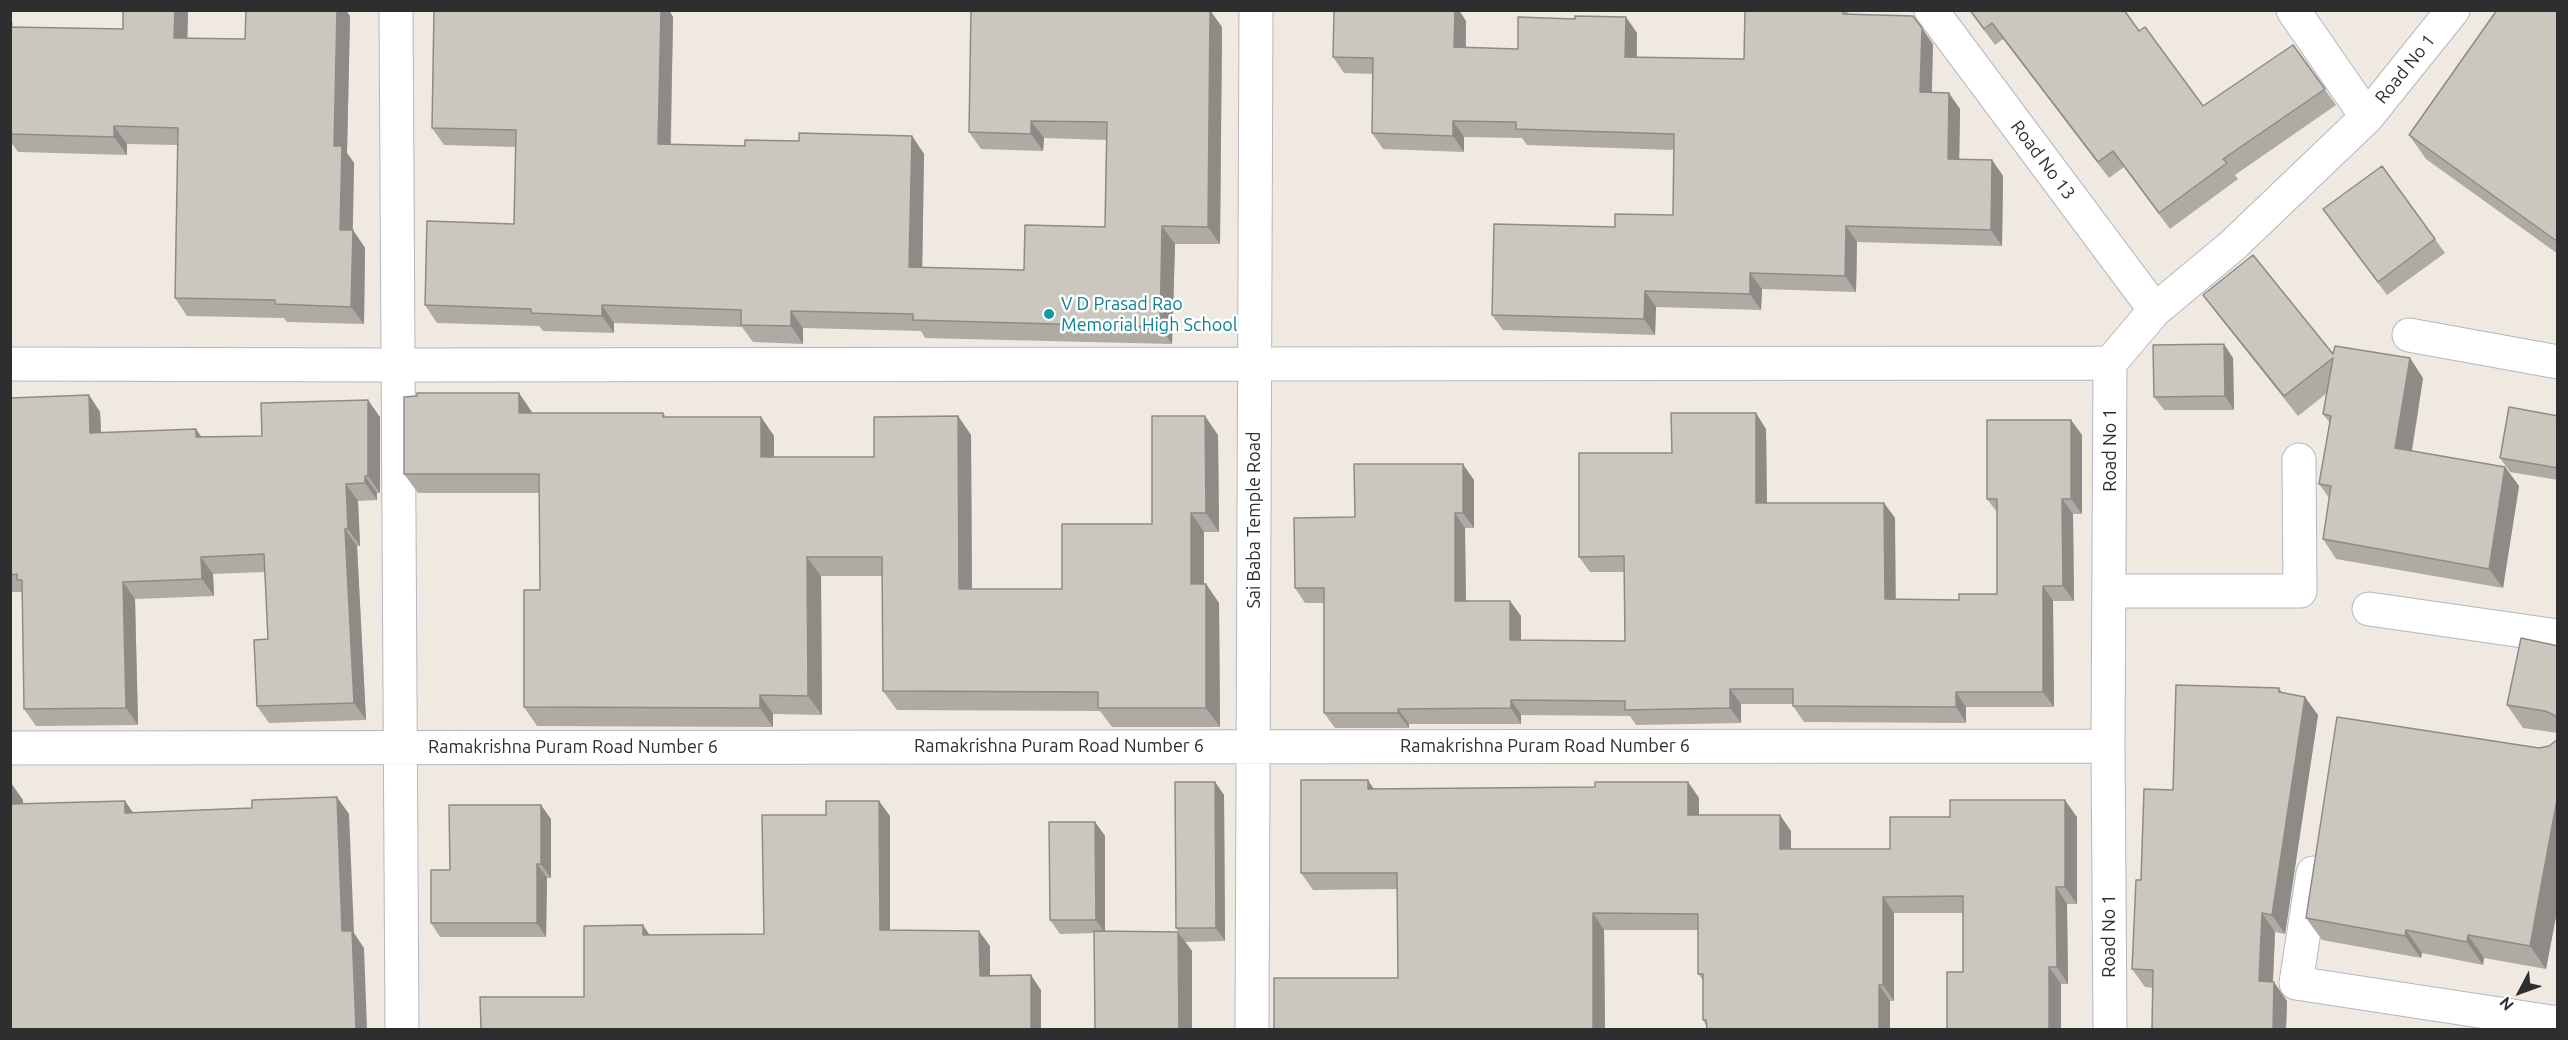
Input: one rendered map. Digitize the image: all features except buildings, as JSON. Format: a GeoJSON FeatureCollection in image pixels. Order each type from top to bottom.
{"type":"FeatureCollection","features":[{"type":"Feature","properties":{"kind":"street"},"geometry":{"type":"LineString","coordinates":[[396,10],[402,1029]]}},
{"type":"Feature","properties":{"kind":"street","name":"Sai Baba Temple Road"},"geometry":{"type":"LineString","coordinates":[[1252,1029],[1256,10]]}},
{"type":"Feature","properties":{"kind":"street","name":"Road No 13"},"geometry":{"type":"LineString","coordinates":[[1931,10],[2155,310]]}},
{"type":"Feature","properties":{"kind":"street"},"geometry":{"type":"LineString","coordinates":[[2293,10],[2367,117]]}},
{"type":"Feature","properties":{"kind":"street","name":"Road No 1"},"geometry":{"type":"LineString","coordinates":[[2110,1029],[2108,746],[2110,363],[2155,310],[2232,246],[2367,117],[2453,10]]}},
{"type":"Feature","properties":{"kind":"street"},"geometry":{"type":"LineString","coordinates":[[2409,335],[2558,362]]}},
{"type":"Feature","properties":{"kind":"street"},"geometry":{"type":"LineString","coordinates":[[10,364],[2110,363]]}},
{"type":"Feature","properties":{"kind":"street"},"geometry":{"type":"LineString","coordinates":[[2109,591],[2300,591],[2299,460]]}},
{"type":"Feature","properties":{"kind":"street"},"geometry":{"type":"LineString","coordinates":[[2368,609],[2558,636]]}},
{"type":"Feature","properties":{"kind":"street","name":"Ramakrishna Puram Road Number 6"},"geometry":{"type":"LineString","coordinates":[[10,748],[2108,746]]}},
{"type":"Feature","properties":{"kind":"street"},"geometry":{"type":"LineString","coordinates":[[2317,847],[2296,983],[2558,1023]]}},
{"type":"Feature","properties":{"kind":"place","name":"V D Prasad Rao Memorial High School"},"geometry":{"type":"Point","coordinates":[1049,314]}}]}
